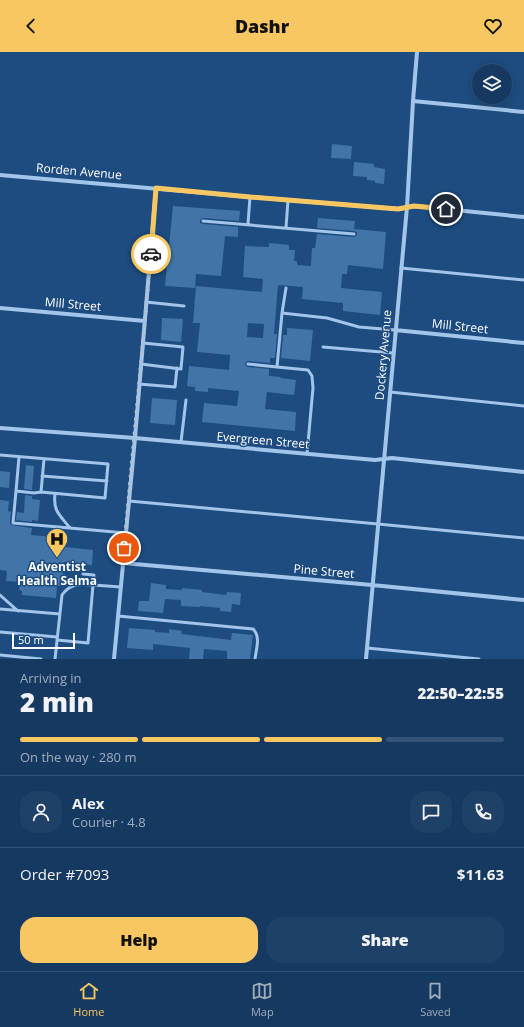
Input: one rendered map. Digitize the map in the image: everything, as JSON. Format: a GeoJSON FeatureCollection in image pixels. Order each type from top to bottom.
{"type":"FeatureCollection","features":[{"type":"Feature","properties":{"kind":"street","name":"Dockery Avenue"},"geometry":{"type":"LineString","coordinates":[[366,659],[407,207],[417,52]]}},
{"type":"Feature","properties":{"kind":"street"},"geometry":{"type":"LineString","coordinates":[[413,101],[524,112]]}},
{"type":"Feature","properties":{"kind":"street","name":"Rorden Avenue"},"geometry":{"type":"LineString","coordinates":[[0,174],[398,209],[414,206],[524,216]]}},
{"type":"Feature","properties":{"kind":"street"},"geometry":{"type":"LineString","coordinates":[[114,659],[135,438],[156,188]]}},
{"type":"Feature","properties":{"kind":"street","name":"Mill Street"},"geometry":{"type":"LineString","coordinates":[[0,308],[145,321]]}},
{"type":"Feature","properties":{"kind":"street","name":"Mill Street"},"geometry":{"type":"LineString","coordinates":[[395,330],[524,343]]}},
{"type":"Feature","properties":{"kind":"street","name":"Evergreen Street"},"geometry":{"type":"LineString","coordinates":[[0,428],[135,438],[375,460],[392,458],[524,472]]}},
{"type":"Feature","properties":{"kind":"street","name":"Pine Street"},"geometry":{"type":"LineString","coordinates":[[123,563],[524,600]]}},
{"type":"Feature","properties":{"kind":"lane"},"geometry":{"type":"LineString","coordinates":[[248,224],[250,197]]}},
{"type":"Feature","properties":{"kind":"lane"},"geometry":{"type":"LineString","coordinates":[[286,228],[288,200]]}},
{"type":"Feature","properties":{"kind":"lane"},"geometry":{"type":"LineString","coordinates":[[203,221],[354,234]]}},
{"type":"Feature","properties":{"kind":"lane"},"geometry":{"type":"LineString","coordinates":[[401,268],[524,280]]}},
{"type":"Feature","properties":{"kind":"lane"},"geometry":{"type":"LineString","coordinates":[[277,367],[286,288]]}},
{"type":"Feature","properties":{"kind":"lane"},"geometry":{"type":"LineString","coordinates":[[146,302],[184,306]]}},
{"type":"Feature","properties":{"kind":"lane"},"geometry":{"type":"LineString","coordinates":[[282,313],[327,318],[358,327],[395,330]]}},
{"type":"Feature","properties":{"kind":"lane"},"geometry":{"type":"LineString","coordinates":[[141,364],[181,368],[183,347],[143,343]]}},
{"type":"Feature","properties":{"kind":"lane"},"geometry":{"type":"LineString","coordinates":[[323,347],[393,353]]}},
{"type":"Feature","properties":{"kind":"lane"},"geometry":{"type":"LineString","coordinates":[[248,364],[308,370],[310,372],[312,376],[312,388],[307,454]]}},
{"type":"Feature","properties":{"kind":"lane"},"geometry":{"type":"LineString","coordinates":[[139,384],[175,387],[177,368]]}},
{"type":"Feature","properties":{"kind":"lane"},"geometry":{"type":"LineString","coordinates":[[390,392],[524,406]]}},
{"type":"Feature","properties":{"kind":"lane"},"geometry":{"type":"LineString","coordinates":[[181,442],[186,400]]}},
{"type":"Feature","properties":{"kind":"lane"},"geometry":{"type":"LineString","coordinates":[[0,455],[108,464],[105,498],[16,491]]}},
{"type":"Feature","properties":{"kind":"lane"},"geometry":{"type":"LineString","coordinates":[[19,456],[13,523],[126,533]]}},
{"type":"Feature","properties":{"kind":"lane"},"geometry":{"type":"LineString","coordinates":[[41,492],[44,459]]}},
{"type":"Feature","properties":{"kind":"lane"},"geometry":{"type":"LineString","coordinates":[[42,476],[107,481]]}},
{"type":"Feature","properties":{"kind":"lane"},"geometry":{"type":"LineString","coordinates":[[55,494],[54,502],[56,510],[70,528]]}},
{"type":"Feature","properties":{"kind":"lane"},"geometry":{"type":"LineString","coordinates":[[129,501],[524,538]]}},
{"type":"Feature","properties":{"kind":"lane"},"geometry":{"type":"LineString","coordinates":[[0,632],[88,643],[94,575],[83,574]]}},
{"type":"Feature","properties":{"kind":"lane"},"geometry":{"type":"LineString","coordinates":[[55,659],[61,599],[64,593],[72,586],[81,584],[121,587]]}},
{"type":"Feature","properties":{"kind":"lane"},"geometry":{"type":"LineString","coordinates":[[0,595],[18,611]]}},
{"type":"Feature","properties":{"kind":"lane"},"geometry":{"type":"LineString","coordinates":[[0,610],[60,614]]}},
{"type":"Feature","properties":{"kind":"lane"},"geometry":{"type":"LineString","coordinates":[[118,616],[250,628],[255,631],[257,636],[255,659]]}},
{"type":"Feature","properties":{"kind":"lane"},"geometry":{"type":"LineString","coordinates":[[367,648],[479,659]]}},
{"type":"Feature","properties":{"kind":"lane"},"geometry":{"type":"LineString","coordinates":[[0,656],[41,659]]}},
{"type":"Feature","properties":{"kind":"building"},"geometry":{"type":"Polygon","coordinates":[[[332,144],[352,146],[351,159],[331,158],[332,144]]]}},
{"type":"Feature","properties":{"kind":"building"},"geometry":{"type":"Polygon","coordinates":[[[354,162],[374,164],[374,167],[385,169],[384,184],[367,180],[367,177],[353,176],[354,162]]]}},
{"type":"Feature","properties":{"kind":"building"},"geometry":{"type":"Polygon","coordinates":[[[173,206],[240,211],[239,221],[203,218],[200,220],[200,223],[203,224],[238,227],[238,237],[225,236],[221,276],[196,274],[195,288],[165,286],[173,206]]]}},
{"type":"Feature","properties":{"kind":"building"},"geometry":{"type":"Polygon","coordinates":[[[318,218],[355,221],[354,229],[386,232],[383,269],[348,265],[347,274],[342,274],[341,288],[382,292],[380,315],[343,311],[343,303],[302,299],[303,287],[278,285],[274,334],[277,334],[275,358],[270,358],[270,363],[248,361],[245,364],[248,367],[269,369],[269,376],[296,380],[294,395],[267,392],[265,409],[296,412],[295,431],[202,422],[204,403],[237,406],[239,391],[208,388],[208,392],[195,391],[195,387],[187,386],[189,366],[229,370],[230,355],[197,352],[200,323],[193,323],[196,286],[262,292],[263,279],[243,277],[245,246],[269,247],[269,243],[289,245],[289,250],[295,250],[294,261],[297,261],[297,265],[311,266],[312,248],[315,248],[317,234],[354,237],[357,235],[357,232],[354,231],[317,228],[318,218]],[[248,323],[247,337],[263,338],[264,324],[248,323]]]}},
{"type":"Feature","properties":{"kind":"building"},"geometry":{"type":"Polygon","coordinates":[[[162,318],[183,319],[181,342],[161,340],[162,318]]]}},
{"type":"Feature","properties":{"kind":"building"},"geometry":{"type":"Polygon","coordinates":[[[287,328],[313,330],[310,361],[281,358],[283,335],[287,335],[287,328]]]}},
{"type":"Feature","properties":{"kind":"building"},"geometry":{"type":"Polygon","coordinates":[[[152,398],[177,400],[175,425],[150,423],[152,398]]]}},
{"type":"Feature","properties":{"kind":"building"},"geometry":{"type":"Polygon","coordinates":[[[26,465],[34,466],[32,490],[24,489],[26,465]]]}},
{"type":"Feature","properties":{"kind":"building"},"geometry":{"type":"Polygon","coordinates":[[[0,471],[10,472],[9,488],[0,487],[0,471]]]}},
{"type":"Feature","properties":{"kind":"building"},"geometry":{"type":"Polygon","coordinates":[[[25,495],[32,496],[32,499],[40,500],[38,521],[32,520],[32,522],[16,520],[17,512],[24,513],[25,495]]]}},
{"type":"Feature","properties":{"kind":"building"},"geometry":{"type":"Polygon","coordinates":[[[0,500],[9,501],[8,511],[11,512],[11,525],[32,528],[31,535],[66,538],[65,547],[93,550],[92,565],[64,562],[62,586],[57,586],[56,598],[22,595],[22,591],[19,590],[20,582],[6,581],[7,571],[0,570],[0,500]]]}},
{"type":"Feature","properties":{"kind":"building"},"geometry":{"type":"Polygon","coordinates":[[[151,583],[166,585],[166,589],[182,590],[182,588],[202,590],[202,592],[226,595],[227,592],[241,593],[240,605],[232,604],[231,612],[220,611],[220,608],[181,606],[181,600],[165,599],[163,613],[138,611],[139,601],[149,601],[151,583]]]}},
{"type":"Feature","properties":{"kind":"building"},"geometry":{"type":"Polygon","coordinates":[[[129,628],[155,630],[155,632],[169,633],[169,629],[182,631],[181,634],[231,640],[232,633],[253,635],[250,659],[227,659],[227,651],[204,649],[203,659],[189,659],[190,648],[153,644],[153,650],[127,648],[129,628]]]}},
{"type":"Feature","properties":{"kind":"way so far"},"geometry":{"type":"LineString","coordinates":[[124,548],[151,254]]}},
{"type":"Feature","properties":{"kind":"place","name":"Adventist Health Selma"},"geometry":{"type":"Point","coordinates":[57,558]}},
{"type":"Feature","properties":{"kind":"route"},"geometry":{"type":"LineString","coordinates":[[151,254],[156,188],[398,209],[414,206],[446,209]]}}]}
